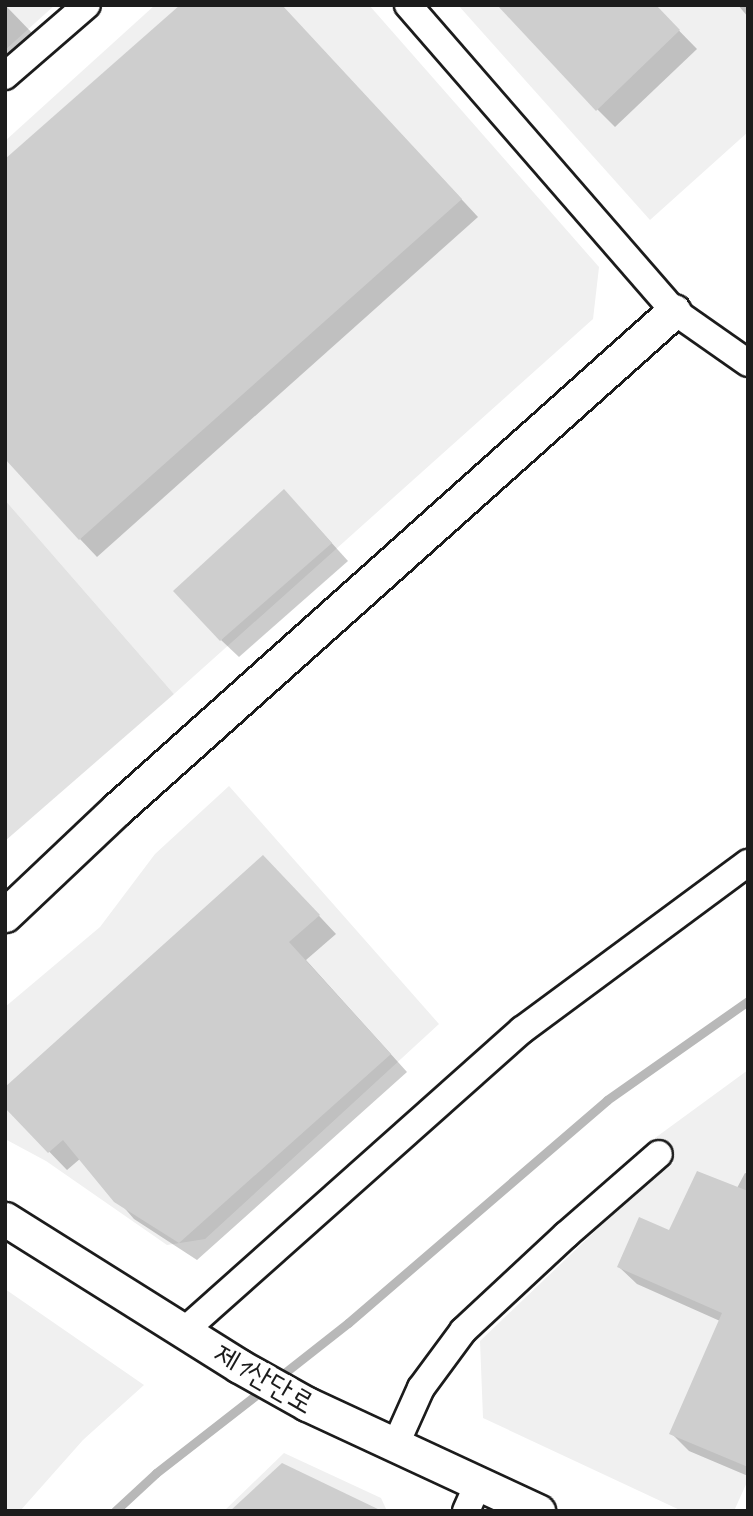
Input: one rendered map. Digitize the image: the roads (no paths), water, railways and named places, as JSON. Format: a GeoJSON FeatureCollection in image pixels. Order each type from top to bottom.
{"type":"FeatureCollection","features":[{"type":"Feature","properties":{"kind":"street"},"geometry":{"type":"LineString","coordinates":[[5,76],[87,5]]}},
{"type":"Feature","properties":{"kind":"street"},"geometry":{"type":"LineString","coordinates":[[408,5],[674,311],[748,363]]}},
{"type":"Feature","properties":{"kind":"street"},"geometry":{"type":"LineString","coordinates":[[5,915],[117,809],[674,311]]}},
{"type":"Feature","properties":{"kind":"street"},"geometry":{"type":"LineString","coordinates":[[184,1331],[522,1030],[748,863]]}},
{"type":"Feature","properties":{"kind":"street"},"geometry":{"type":"LineString","coordinates":[[395,1446],[421,1388],[463,1331],[566,1235],[659,1154]]}},
{"type":"Feature","properties":{"kind":"street","name":"제1산단로"},"geometry":{"type":"LineString","coordinates":[[5,1219],[239,1366],[307,1404],[395,1446],[472,1498],[538,1511]]}},
{"type":"Feature","properties":{"kind":"waterway"},"geometry":{"type":"LineString","coordinates":[[278,1378],[348,1323],[607,1100],[748,1001]]}},
{"type":"Feature","properties":{"kind":"waterway"},"geometry":{"type":"LineString","coordinates":[[115,1511],[156,1473],[264,1389]]}}]}
